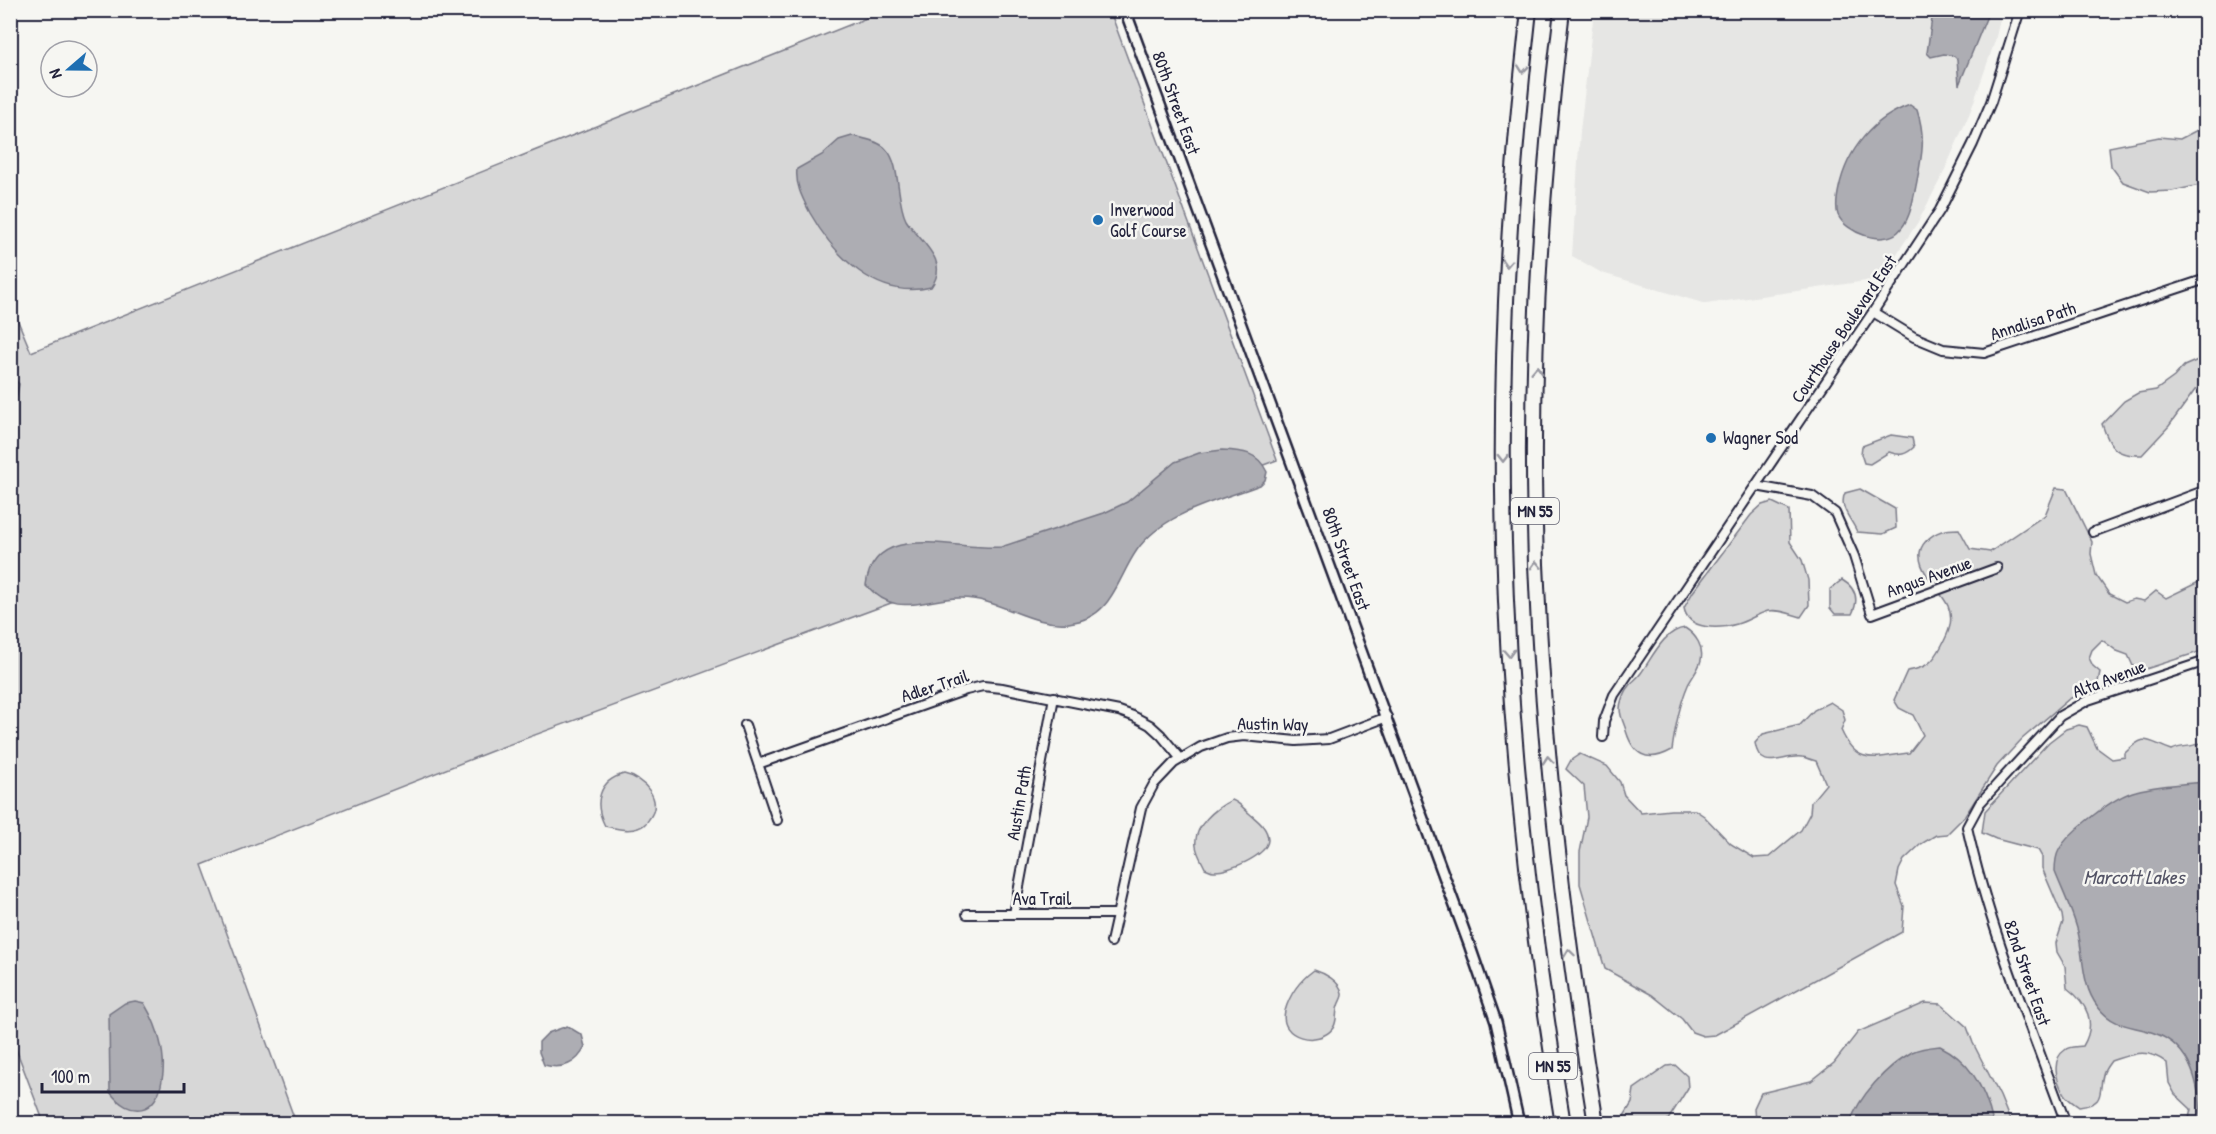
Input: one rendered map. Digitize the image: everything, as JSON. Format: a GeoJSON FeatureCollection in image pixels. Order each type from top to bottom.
{"type":"FeatureCollection","features":[{"type":"Feature","properties":{"kind":"highway","name":"MN 55"},"geometry":{"type":"LineString","coordinates":[[1529,10],[1508,252],[1503,423],[1503,543],[1512,710],[1530,905],[1563,1124]]}},
{"type":"Feature","properties":{"kind":"highway","name":"MN 55"},"geometry":{"type":"LineString","coordinates":[[1562,10],[1542,216],[1536,384],[1538,625],[1562,895],[1597,1124]]}},
{"type":"Feature","properties":{"kind":"highway"},"geometry":{"type":"LineString","coordinates":[[1544,1008],[1554,1124]]}},
{"type":"Feature","properties":{"kind":"street","name":"80th Street East"},"geometry":{"type":"LineString","coordinates":[[1125,10],[1490,1002],[1505,1055],[1519,1124]]}},
{"type":"Feature","properties":{"kind":"street","name":"Courthouse Boulevard East"},"geometry":{"type":"LineString","coordinates":[[1603,737],[1604,721],[1614,695],[1919,244],[1957,178],[1991,102],[2020,10]]}},
{"type":"Feature","properties":{"kind":"street","name":"Annalisa Path"},"geometry":{"type":"LineString","coordinates":[[1873,312],[1914,337],[1943,349],[1984,353],[2205,279]]}},
{"type":"Feature","properties":{"kind":"street","name":"Angus Avenue"},"geometry":{"type":"LineString","coordinates":[[1756,486],[1812,496],[1835,513],[1854,556],[1872,614],[1997,568]]}},
{"type":"Feature","properties":{"kind":"street"},"geometry":{"type":"LineString","coordinates":[[2093,532],[2205,490]]}},
{"type":"Feature","properties":{"kind":"street","name":"Alta Avenue"},"geometry":{"type":"LineString","coordinates":[[1967,827],[1980,803],[2060,716],[2088,700],[2205,661]]}},
{"type":"Feature","properties":{"kind":"street","name":"Adler Trail"},"geometry":{"type":"LineString","coordinates":[[758,764],[975,688],[990,686],[1054,697],[1133,716],[1150,725],[1181,759]]}},
{"type":"Feature","properties":{"kind":"street","name":"Austin Path"},"geometry":{"type":"LineString","coordinates":[[1014,914],[1054,697]]}},
{"type":"Feature","properties":{"kind":"street","name":"Austin Way"},"geometry":{"type":"LineString","coordinates":[[1110,942],[1140,808],[1163,773],[1201,747],[1227,738],[1244,736],[1296,741],[1329,739],[1387,717]]}},
{"type":"Feature","properties":{"kind":"street"},"geometry":{"type":"LineString","coordinates":[[745,725],[777,819]]}},
{"type":"Feature","properties":{"kind":"street","name":"82nd Street East"},"geometry":{"type":"LineString","coordinates":[[1967,827],[1977,874],[2064,1118],[2070,1124]]}},
{"type":"Feature","properties":{"kind":"street","name":"Ava Trail"},"geometry":{"type":"LineString","coordinates":[[967,914],[1117,914]]}},
{"type":"Feature","properties":{"kind":"shaded area"},"geometry":{"type":"Polygon","coordinates":[[[884,11],[1110,11],[1277,460],[497,749],[202,865],[296,1123],[44,1123],[10,1033],[10,302],[31,352],[884,11]]]}},
{"type":"Feature","properties":{"kind":"shaded area"},"geometry":{"type":"Polygon","coordinates":[[[1594,11],[2002,11],[1995,41],[1971,110],[1943,174],[1918,222],[1880,279],[1706,304],[1602,273],[1572,256],[1580,131],[1594,11]]]}},
{"type":"Feature","properties":{"kind":"shaded area"},"geometry":{"type":"Polygon","coordinates":[[[2205,126],[2205,184],[2172,191],[2150,192],[2123,182],[2111,166],[2109,147],[2159,137],[2180,139],[2205,126]]]}},
{"type":"Feature","properties":{"kind":"shaded area"},"geometry":{"type":"Polygon","coordinates":[[[2205,357],[2205,387],[2195,390],[2169,426],[2142,455],[2125,454],[2111,445],[2102,424],[2124,401],[2138,393],[2156,390],[2174,377],[2184,366],[2205,357]]]}},
{"type":"Feature","properties":{"kind":"shaded area"},"geometry":{"type":"Polygon","coordinates":[[[1891,435],[1912,438],[1914,447],[1905,453],[1889,452],[1870,464],[1864,463],[1861,454],[1862,446],[1891,435]]]}},
{"type":"Feature","properties":{"kind":"shaded area"},"geometry":{"type":"Polygon","coordinates":[[[2056,488],[2066,489],[2092,542],[2091,554],[2096,575],[2109,594],[2125,602],[2134,599],[2144,601],[2156,591],[2166,598],[2205,579],[2205,650],[2143,670],[2133,666],[2128,655],[2117,651],[2102,640],[2092,650],[2089,658],[2100,672],[2097,687],[2069,699],[2022,739],[1997,766],[1965,816],[1947,834],[1936,835],[1921,844],[1904,860],[1896,885],[1904,906],[1902,932],[1715,1035],[1703,1036],[1692,1032],[1682,1019],[1652,995],[1605,969],[1580,884],[1580,852],[1587,817],[1584,786],[1566,769],[1571,760],[1580,754],[1607,766],[1620,782],[1624,795],[1641,813],[1695,810],[1704,816],[1731,844],[1754,858],[1769,857],[1801,830],[1810,813],[1811,802],[1826,784],[1816,761],[1804,757],[1767,760],[1762,758],[1755,743],[1763,734],[1800,725],[1814,710],[1830,702],[1842,710],[1845,720],[1841,730],[1847,742],[1861,755],[1877,757],[1909,753],[1923,735],[1913,715],[1899,708],[1894,700],[1907,671],[1928,664],[1939,651],[1951,621],[1948,606],[1922,566],[1921,549],[1926,541],[1937,533],[1959,529],[1970,549],[1990,552],[2045,515],[2056,488]]]}},
{"type":"Feature","properties":{"kind":"shaded area"},"geometry":{"type":"Polygon","coordinates":[[[1860,489],[1895,509],[1896,528],[1883,534],[1857,532],[1844,509],[1843,498],[1845,493],[1860,489]]]}},
{"type":"Feature","properties":{"kind":"shaded area"},"geometry":{"type":"Polygon","coordinates":[[[1772,502],[1789,510],[1790,542],[1802,560],[1808,580],[1809,605],[1801,617],[1784,612],[1764,612],[1741,623],[1722,627],[1706,626],[1692,621],[1684,608],[1693,592],[1751,515],[1762,505],[1772,502]]]}},
{"type":"Feature","properties":{"kind":"shaded area"},"geometry":{"type":"Polygon","coordinates":[[[1842,580],[1847,583],[1855,595],[1852,614],[1835,614],[1830,608],[1830,589],[1842,580]]]}},
{"type":"Feature","properties":{"kind":"shaded area"},"geometry":{"type":"Polygon","coordinates":[[[1685,628],[1698,642],[1702,655],[1701,660],[1682,701],[1672,750],[1648,756],[1636,750],[1628,737],[1621,714],[1621,700],[1665,639],[1685,628]]]}},
{"type":"Feature","properties":{"kind":"shaded area"},"geometry":{"type":"Polygon","coordinates":[[[2079,725],[2087,727],[2097,748],[2112,759],[2125,757],[2125,753],[2132,746],[2143,740],[2172,750],[2200,743],[2204,741],[2205,734],[2205,1123],[2188,1123],[2191,1109],[2175,1094],[2169,1083],[2167,1063],[2146,1053],[2111,1061],[2104,1073],[2099,1097],[2088,1105],[2079,1107],[2071,1101],[2064,1094],[2059,1083],[2056,1065],[2060,1054],[2071,1047],[2083,1046],[2089,1029],[2088,1014],[2080,1000],[2067,988],[2065,966],[2057,952],[2056,943],[2063,922],[2062,915],[2042,868],[2042,857],[2038,850],[1982,833],[1985,811],[2049,742],[2066,729],[2079,725]]]}},
{"type":"Feature","properties":{"kind":"shaded area"},"geometry":{"type":"Polygon","coordinates":[[[624,774],[645,785],[653,797],[654,805],[653,812],[643,826],[630,830],[605,826],[599,809],[604,787],[609,781],[624,774]]]}},
{"type":"Feature","properties":{"kind":"shaded area"},"geometry":{"type":"Polygon","coordinates":[[[1232,800],[1240,804],[1262,825],[1268,840],[1261,852],[1246,862],[1228,869],[1212,871],[1205,868],[1197,849],[1196,839],[1207,818],[1232,800]]]}},
{"type":"Feature","properties":{"kind":"shaded area"},"geometry":{"type":"Polygon","coordinates":[[[1314,970],[1335,981],[1342,995],[1333,1028],[1327,1034],[1319,1037],[1301,1037],[1293,1034],[1288,1028],[1284,1021],[1285,1011],[1296,988],[1314,970]]]}},
{"type":"Feature","properties":{"kind":"shaded area"},"geometry":{"type":"Polygon","coordinates":[[[1925,1003],[1941,1004],[1967,1027],[2011,1123],[1755,1123],[1754,1108],[1761,1093],[1811,1081],[1834,1063],[1858,1032],[1925,1003]]]}},
{"type":"Feature","properties":{"kind":"shaded area"},"geometry":{"type":"Polygon","coordinates":[[[1675,1065],[1687,1076],[1688,1088],[1666,1123],[1626,1123],[1624,1116],[1632,1103],[1634,1089],[1667,1066],[1675,1065]]]}},
{"type":"Feature","properties":{"kind":"water"},"geometry":{"type":"Polygon","coordinates":[[[1933,11],[1989,11],[1959,85],[1957,59],[1954,56],[1944,54],[1931,57],[1927,53],[1933,11]]]}},
{"type":"Feature","properties":{"kind":"water"},"geometry":{"type":"Polygon","coordinates":[[[1910,105],[1917,110],[1920,121],[1922,150],[1910,213],[1902,228],[1891,236],[1874,238],[1856,232],[1842,221],[1837,209],[1839,188],[1848,161],[1855,148],[1873,127],[1884,118],[1910,105]]]}},
{"type":"Feature","properties":{"kind":"water"},"geometry":{"type":"Polygon","coordinates":[[[852,136],[879,144],[891,156],[906,220],[935,259],[936,277],[931,287],[911,290],[875,281],[844,259],[810,213],[798,186],[797,169],[822,155],[839,140],[852,136]]]}},
{"type":"Feature","properties":{"kind":"water"},"geometry":{"type":"Polygon","coordinates":[[[10,375],[19,384],[16,400],[11,401],[10,375]]]}},
{"type":"Feature","properties":{"kind":"water"},"geometry":{"type":"Polygon","coordinates":[[[1222,450],[1243,452],[1259,460],[1267,472],[1265,480],[1260,485],[1193,509],[1162,526],[1137,550],[1112,596],[1104,606],[1084,620],[1069,623],[1041,621],[973,599],[959,598],[910,605],[899,604],[888,602],[866,585],[872,565],[884,552],[901,545],[941,543],[1001,547],[1104,513],[1127,502],[1175,462],[1199,453],[1222,450]]]}},
{"type":"Feature","properties":{"kind":"water","name":"Marcott Lakes"},"geometry":{"type":"Polygon","coordinates":[[[2205,782],[2206,1123],[2201,1124],[2196,1083],[2186,1058],[2178,1048],[2167,1039],[2154,1033],[2110,1019],[2098,1007],[2086,980],[2076,924],[2055,869],[2059,850],[2072,833],[2105,807],[2127,794],[2170,785],[2205,782]]]}},
{"type":"Feature","properties":{"kind":"water"},"geometry":{"type":"Polygon","coordinates":[[[135,1001],[144,1003],[149,1011],[160,1040],[163,1060],[159,1091],[155,1100],[142,1109],[126,1106],[110,1092],[109,1014],[125,1003],[135,1001]]]}},
{"type":"Feature","properties":{"kind":"water"},"geometry":{"type":"Polygon","coordinates":[[[567,1026],[582,1035],[585,1047],[582,1053],[578,1058],[563,1066],[544,1065],[539,1052],[539,1042],[548,1033],[567,1026]]]}},
{"type":"Feature","properties":{"kind":"water"},"geometry":{"type":"Polygon","coordinates":[[[1940,1046],[1951,1052],[1969,1069],[1986,1100],[1993,1123],[1850,1123],[1860,1103],[1883,1074],[1902,1058],[1915,1051],[1940,1046]]]}},
{"type":"Feature","properties":{"kind":"place","name":"Inverwood Golf Course"},"geometry":{"type":"Point","coordinates":[1098,220]}},
{"type":"Feature","properties":{"kind":"place","name":"Wagner Sod"},"geometry":{"type":"Point","coordinates":[1711,438]}}]}
